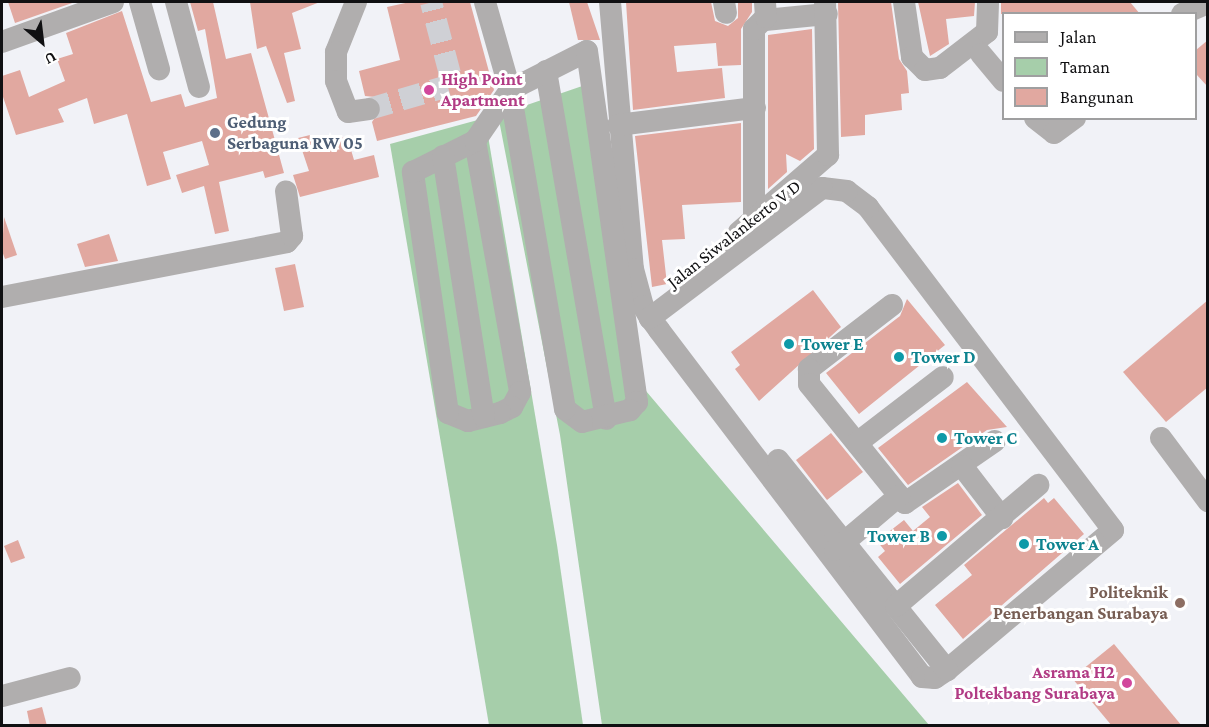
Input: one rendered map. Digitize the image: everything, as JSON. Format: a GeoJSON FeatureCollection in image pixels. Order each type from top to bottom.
{"type":"FeatureCollection","features":[{"type":"Feature","properties":{"kind":"street"},"geometry":{"type":"LineString","coordinates":[[2,42],[113,2]]}},
{"type":"Feature","properties":{"kind":"street"},"geometry":{"type":"LineString","coordinates":[[140,2],[159,69]]}},
{"type":"Feature","properties":{"kind":"street"},"geometry":{"type":"LineString","coordinates":[[176,2],[199,87]]}},
{"type":"Feature","properties":{"kind":"street"},"geometry":{"type":"LineString","coordinates":[[356,2],[336,52],[336,81],[348,112],[369,109]]}},
{"type":"Feature","properties":{"kind":"street"},"geometry":{"type":"LineString","coordinates":[[485,2],[510,90],[565,409],[582,422],[606,419],[637,402],[587,51]]}},
{"type":"Feature","properties":{"kind":"street"},"geometry":{"type":"LineString","coordinates":[[610,2],[618,126],[633,269],[650,312],[838,548],[922,677],[935,678],[946,670],[1111,534],[1114,526],[868,207],[847,191],[822,188],[650,312]]}},
{"type":"Feature","properties":{"kind":"street"},"geometry":{"type":"LineString","coordinates":[[904,2],[912,57],[925,70],[939,68],[987,32],[988,2]]}},
{"type":"Feature","properties":{"kind":"street"},"geometry":{"type":"LineString","coordinates":[[1186,12],[1208,4]]}},
{"type":"Feature","properties":{"kind":"street"},"geometry":{"type":"LineString","coordinates":[[1197,16],[1208,4]]}},
{"type":"Feature","properties":{"kind":"street"},"geometry":{"type":"LineString","coordinates":[[754,221],[754,29],[765,11],[826,8]]}},
{"type":"Feature","properties":{"kind":"street","name":"Jalan Siwalankerto V D"},"geometry":{"type":"LineString","coordinates":[[650,312],[824,161],[831,141],[826,8]]}},
{"type":"Feature","properties":{"kind":"street"},"geometry":{"type":"LineString","coordinates":[[475,141],[520,392],[512,406],[484,417],[452,418],[444,391],[412,176],[443,156],[475,141],[510,90],[611,40]]}},
{"type":"Feature","properties":{"kind":"street"},"geometry":{"type":"LineString","coordinates":[[981,54],[1002,79]]}},
{"type":"Feature","properties":{"kind":"street"},"geometry":{"type":"LineString","coordinates":[[546,71],[606,419]]}},
{"type":"Feature","properties":{"kind":"street"},"geometry":{"type":"LineString","coordinates":[[618,126],[755,108]]}},
{"type":"Feature","properties":{"kind":"street"},"geometry":{"type":"LineString","coordinates":[[1043,121],[1059,132],[1073,120]]}},
{"type":"Feature","properties":{"kind":"street"},"geometry":{"type":"LineString","coordinates":[[443,156],[484,417]]}},
{"type":"Feature","properties":{"kind":"street"},"geometry":{"type":"LineString","coordinates":[[2,297],[287,242],[292,236],[286,191]]}},
{"type":"Feature","properties":{"kind":"street"},"geometry":{"type":"LineString","coordinates":[[892,304],[809,369],[809,384],[905,503],[914,502],[995,441]]}},
{"type":"Feature","properties":{"kind":"street"},"geometry":{"type":"LineString","coordinates":[[857,443],[943,377]]}},
{"type":"Feature","properties":{"kind":"street"},"geometry":{"type":"LineString","coordinates":[[1161,438],[1208,501]]}},
{"type":"Feature","properties":{"kind":"street"},"geometry":{"type":"LineString","coordinates":[[962,466],[1002,518]]}},
{"type":"Feature","properties":{"kind":"street"},"geometry":{"type":"LineString","coordinates":[[896,606],[1038,485]]}},
{"type":"Feature","properties":{"kind":"street"},"geometry":{"type":"LineString","coordinates":[[838,548],[899,496]]}},
{"type":"Feature","properties":{"kind":"street"},"geometry":{"type":"LineString","coordinates":[[838,548],[896,606],[946,670]]}},
{"type":"Feature","properties":{"kind":"street"},"geometry":{"type":"LineString","coordinates":[[2,696],[70,678]]}},
{"type":"Feature","properties":{"kind":"green space"},"geometry":{"type":"Polygon","coordinates":[[[591,83],[646,391],[929,725],[602,725],[560,435],[498,115],[591,83]]]}},
{"type":"Feature","properties":{"kind":"green space"},"geometry":{"type":"Polygon","coordinates":[[[485,118],[557,545],[583,725],[489,725],[390,144],[485,118]]]}},
{"type":"Feature","properties":{"kind":"building"},"geometry":{"type":"Polygon","coordinates":[[[8,2],[75,2],[15,23],[8,2]]]}},
{"type":"Feature","properties":{"kind":"building"},"geometry":{"type":"Polygon","coordinates":[[[190,2],[213,2],[226,59],[251,53],[284,173],[265,178],[263,171],[219,182],[229,231],[215,234],[204,186],[182,193],[176,175],[209,165],[202,141],[163,152],[171,179],[147,186],[127,114],[94,124],[87,98],[58,109],[64,122],[16,135],[2,94],[2,76],[20,70],[29,97],[65,81],[57,59],[73,54],[66,33],[122,11],[151,102],[181,94],[185,107],[217,98],[205,29],[198,31],[190,2]]]}},
{"type":"Feature","properties":{"kind":"building"},"geometry":{"type":"Polygon","coordinates":[[[250,2],[320,2],[292,13],[301,49],[284,53],[295,101],[287,103],[266,46],[257,49],[250,2]]]}},
{"type":"Feature","properties":{"kind":"building","name":"High Point Apartment"},"geometry":{"type":"Polygon","coordinates":[[[410,2],[470,2],[494,90],[476,116],[377,141],[372,122],[382,107],[375,97],[365,96],[359,71],[400,60],[387,7],[410,2]]]}},
{"type":"Feature","properties":{"kind":"building"},"geometry":{"type":"Polygon","coordinates":[[[569,2],[587,2],[600,40],[578,40],[569,2]]]}},
{"type":"Feature","properties":{"kind":"building"},"geometry":{"type":"Polygon","coordinates":[[[626,2],[711,2],[715,21],[728,26],[738,18],[738,2],[752,2],[752,12],[741,29],[741,65],[718,66],[716,43],[674,46],[677,72],[722,68],[725,98],[633,110],[626,2]]]}},
{"type":"Feature","properties":{"kind":"building"},"geometry":{"type":"Polygon","coordinates":[[[838,2],[891,2],[899,59],[907,71],[909,93],[901,94],[902,110],[865,115],[865,135],[841,137],[838,2]]]}},
{"type":"Feature","properties":{"kind":"building"},"geometry":{"type":"Polygon","coordinates":[[[918,2],[975,2],[974,16],[946,19],[949,44],[930,56],[918,2]]]}},
{"type":"Feature","properties":{"kind":"building"},"geometry":{"type":"Polygon","coordinates":[[[1001,2],[1130,2],[1138,12],[1002,12],[1001,14],[1001,2]]]}},
{"type":"Feature","properties":{"kind":"building"},"geometry":{"type":"Polygon","coordinates":[[[812,29],[814,149],[800,161],[786,154],[787,172],[768,189],[768,35],[812,29]]]}},
{"type":"Feature","properties":{"kind":"building"},"geometry":{"type":"Polygon","coordinates":[[[1208,40],[1208,87],[1197,75],[1197,49],[1208,40]]]}},
{"type":"Feature","properties":{"kind":"building"},"geometry":{"type":"Polygon","coordinates":[[[741,123],[741,202],[682,205],[685,239],[662,240],[667,284],[652,287],[635,136],[741,123]]]}},
{"type":"Feature","properties":{"kind":"building"},"geometry":{"type":"Polygon","coordinates":[[[310,135],[314,147],[347,136],[354,160],[374,155],[379,177],[300,197],[293,175],[309,171],[298,138],[310,135]]]}},
{"type":"Feature","properties":{"kind":"building"},"geometry":{"type":"Polygon","coordinates":[[[4,217],[17,255],[5,259],[2,251],[4,217]]]}},
{"type":"Feature","properties":{"kind":"building"},"geometry":{"type":"Polygon","coordinates":[[[109,234],[118,261],[85,267],[77,244],[109,234]]]}},
{"type":"Feature","properties":{"kind":"building"},"geometry":{"type":"Polygon","coordinates":[[[295,264],[304,307],[284,311],[275,268],[295,264]]]}},
{"type":"Feature","properties":{"kind":"building","name":"Tower E"},"geometry":{"type":"Polygon","coordinates":[[[813,290],[841,327],[759,401],[735,369],[740,365],[731,352],[813,290]]]}},
{"type":"Feature","properties":{"kind":"building","name":"Tower D"},"geometry":{"type":"Polygon","coordinates":[[[907,299],[945,345],[859,414],[826,373],[900,316],[907,299]]]}},
{"type":"Feature","properties":{"kind":"building"},"geometry":{"type":"Polygon","coordinates":[[[1208,300],[1208,387],[1166,422],[1123,372],[1208,300]]]}},
{"type":"Feature","properties":{"kind":"building","name":"Tower C"},"geometry":{"type":"Polygon","coordinates":[[[967,382],[1007,427],[987,430],[908,485],[878,448],[967,382]]]}},
{"type":"Feature","properties":{"kind":"building"},"geometry":{"type":"Polygon","coordinates":[[[831,433],[863,472],[827,500],[796,460],[831,433]]]}},
{"type":"Feature","properties":{"kind":"building","name":"Tower B"},"geometry":{"type":"Polygon","coordinates":[[[958,483],[982,515],[900,584],[878,557],[885,551],[877,541],[904,520],[913,531],[930,517],[922,507],[958,483]]]}},
{"type":"Feature","properties":{"kind":"building","name":"Tower A"},"geometry":{"type":"Polygon","coordinates":[[[1044,498],[1048,503],[1054,498],[1084,534],[963,639],[935,605],[972,575],[964,565],[1044,498]]]}},
{"type":"Feature","properties":{"kind":"building"},"geometry":{"type":"Polygon","coordinates":[[[18,540],[25,558],[11,563],[4,546],[18,540]]]}},
{"type":"Feature","properties":{"kind":"building"},"geometry":{"type":"Polygon","coordinates":[[[1114,644],[1182,726],[1112,726],[1072,678],[1114,644]]]}},
{"type":"Feature","properties":{"kind":"building"},"geometry":{"type":"Polygon","coordinates":[[[42,707],[47,726],[30,726],[27,711],[42,707]]]}},
{"type":"Feature","properties":{"kind":"tunnel"},"geometry":{"type":"LineString","coordinates":[[369,109],[448,86],[450,74],[431,2]]}},
{"type":"Feature","properties":{"kind":"place","name":"High Point Apartment"},"geometry":{"type":"Point","coordinates":[429,90]}},
{"type":"Feature","properties":{"kind":"place","name":"Gedung Serbaguna RW 05"},"geometry":{"type":"Point","coordinates":[215,133]}},
{"type":"Feature","properties":{"kind":"place","name":"Tower E"},"geometry":{"type":"Point","coordinates":[789,344]}},
{"type":"Feature","properties":{"kind":"place","name":"Tower D"},"geometry":{"type":"Point","coordinates":[899,357]}},
{"type":"Feature","properties":{"kind":"place","name":"Tower C"},"geometry":{"type":"Point","coordinates":[942,438]}},
{"type":"Feature","properties":{"kind":"place","name":"Tower B"},"geometry":{"type":"Point","coordinates":[942,536]}},
{"type":"Feature","properties":{"kind":"place","name":"Tower A"},"geometry":{"type":"Point","coordinates":[1024,544]}},
{"type":"Feature","properties":{"kind":"place","name":"Politeknik Penerbangan Surabaya"},"geometry":{"type":"Point","coordinates":[1180,603]}},
{"type":"Feature","properties":{"kind":"place","name":"Asrama H2 Poltekbang Surabaya"},"geometry":{"type":"Point","coordinates":[1127,683]}}]}
